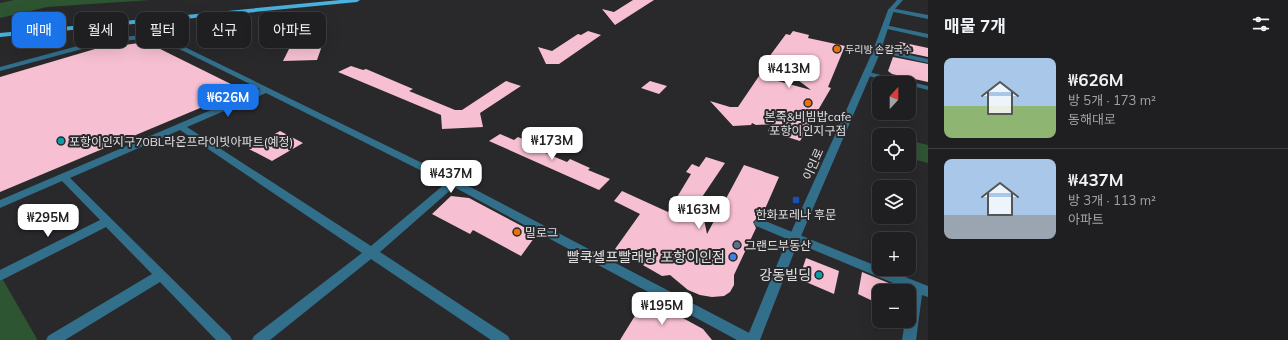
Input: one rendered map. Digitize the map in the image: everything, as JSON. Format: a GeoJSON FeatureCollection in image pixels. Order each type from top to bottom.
{"type":"FeatureCollection","features":[{"type":"Feature","properties":{"kind":"main road"},"geometry":{"type":"LineString","coordinates":[[0,30],[322,0]]}},
{"type":"Feature","properties":{"kind":"main road"},"geometry":{"type":"LineString","coordinates":[[0,35],[357,0]]}},
{"type":"Feature","properties":{"kind":"street","name":"이인로"},"geometry":{"type":"LineString","coordinates":[[751,340],[877,50],[891,10],[900,0]]}},
{"type":"Feature","properties":{"kind":"street"},"geometry":{"type":"LineString","coordinates":[[891,10],[928,17]]}},
{"type":"Feature","properties":{"kind":"street"},"geometry":{"type":"LineString","coordinates":[[885,27],[928,36]]}},
{"type":"Feature","properties":{"kind":"street"},"geometry":{"type":"LineString","coordinates":[[0,69],[85,46],[120,39],[158,36],[454,182],[751,340]]}},
{"type":"Feature","properties":{"kind":"street"},"geometry":{"type":"LineString","coordinates":[[877,50],[928,61]]}},
{"type":"Feature","properties":{"kind":"street"},"geometry":{"type":"LineString","coordinates":[[867,73],[879,76]]}},
{"type":"Feature","properties":{"kind":"street"},"geometry":{"type":"LineString","coordinates":[[916,85],[928,88]]}},
{"type":"Feature","properties":{"kind":"street"},"geometry":{"type":"LineString","coordinates":[[0,204],[265,90]]}},
{"type":"Feature","properties":{"kind":"street"},"geometry":{"type":"LineString","coordinates":[[182,127],[503,340]]}},
{"type":"Feature","properties":{"kind":"street"},"geometry":{"type":"LineString","coordinates":[[64,177],[225,340]]}},
{"type":"Feature","properties":{"kind":"street"},"geometry":{"type":"LineString","coordinates":[[259,340],[372,252],[454,182]]}},
{"type":"Feature","properties":{"kind":"street"},"geometry":{"type":"LineString","coordinates":[[0,276],[108,221]]}},
{"type":"Feature","properties":{"kind":"street"},"geometry":{"type":"LineString","coordinates":[[760,223],[922,290],[909,340]]}},
{"type":"Feature","properties":{"kind":"street"},"geometry":{"type":"LineString","coordinates":[[53,340],[161,275]]}},
{"type":"Feature","properties":{"kind":"green space"},"geometry":{"type":"Polygon","coordinates":[[[14,0],[150,0],[47,7],[26,12],[12,12],[12,15],[0,18],[0,3],[14,0]]]}},
{"type":"Feature","properties":{"kind":"green space"},"geometry":{"type":"Polygon","coordinates":[[[916,142],[928,145],[928,163],[916,160],[916,142]]]}},
{"type":"Feature","properties":{"kind":"green space"},"geometry":{"type":"Polygon","coordinates":[[[3,280],[37,339],[36,340],[0,340],[0,281],[3,280]]]}},
{"type":"Feature","properties":{"kind":"building"},"geometry":{"type":"Polygon","coordinates":[[[633,0],[654,0],[615,25],[602,9],[614,12],[633,0]]]}},
{"type":"Feature","properties":{"kind":"building"},"geometry":{"type":"Polygon","coordinates":[[[588,31],[601,35],[559,64],[546,64],[538,47],[552,51],[578,34],[581,35],[588,31]]]}},
{"type":"Feature","properties":{"kind":"building"},"geometry":{"type":"Polygon","coordinates":[[[793,31],[809,35],[808,38],[845,46],[828,87],[831,88],[800,141],[768,131],[772,124],[756,125],[752,123],[751,125],[733,126],[710,101],[730,107],[738,107],[759,76],[811,90],[798,80],[808,63],[778,64],[769,57],[786,34],[790,35],[793,31]]]}},
{"type":"Feature","properties":{"kind":"building"},"geometry":{"type":"Polygon","coordinates":[[[900,42],[928,48],[928,57],[895,50],[900,42]]]}},
{"type":"Feature","properties":{"kind":"building","name":"포항이인지구70BL라온프라이빗아파트(예정)"},"geometry":{"type":"Polygon","coordinates":[[[136,43],[136,48],[158,48],[243,90],[0,192],[0,77],[95,49],[128,48],[128,44],[136,43]]]}},
{"type":"Feature","properties":{"kind":"building"},"geometry":{"type":"Polygon","coordinates":[[[290,48],[321,48],[317,60],[283,61],[290,48]]]}},
{"type":"Feature","properties":{"kind":"building"},"geometry":{"type":"Polygon","coordinates":[[[893,57],[928,64],[928,82],[916,79],[916,76],[901,76],[892,74],[888,71],[893,57]]]}},
{"type":"Feature","properties":{"kind":"building"},"geometry":{"type":"Polygon","coordinates":[[[351,66],[363,70],[366,69],[413,89],[409,91],[455,110],[462,110],[506,81],[521,86],[480,113],[483,127],[442,129],[441,115],[338,72],[351,66]]]}},
{"type":"Feature","properties":{"kind":"building"},"geometry":{"type":"Polygon","coordinates":[[[650,81],[667,86],[659,94],[641,88],[650,81]]]}},
{"type":"Feature","properties":{"kind":"building"},"geometry":{"type":"Polygon","coordinates":[[[280,131],[303,143],[272,161],[249,149],[280,131]]]}},
{"type":"Feature","properties":{"kind":"building"},"geometry":{"type":"Polygon","coordinates":[[[500,134],[514,140],[518,137],[537,145],[533,148],[567,162],[570,159],[590,168],[588,170],[610,179],[599,190],[489,141],[500,134]]]}},
{"type":"Feature","properties":{"kind":"building"},"geometry":{"type":"Polygon","coordinates":[[[706,157],[725,163],[700,200],[707,234],[744,165],[779,177],[761,218],[756,219],[753,222],[756,228],[734,275],[734,285],[730,292],[724,296],[712,297],[700,295],[688,290],[670,275],[662,276],[615,249],[640,214],[614,201],[622,191],[668,212],[691,174],[686,172],[692,164],[699,167],[706,157]]]}},
{"type":"Feature","properties":{"kind":"building"},"geometry":{"type":"Polygon","coordinates":[[[451,196],[469,198],[537,234],[521,256],[473,230],[470,234],[432,214],[451,196]]]}},
{"type":"Feature","properties":{"kind":"building","name":"강동빌딩"},"geometry":{"type":"Polygon","coordinates":[[[806,258],[839,271],[834,294],[799,279],[806,258]]]}},
{"type":"Feature","properties":{"kind":"building"},"geometry":{"type":"Polygon","coordinates":[[[862,272],[891,284],[872,284],[872,301],[858,294],[862,272]]]}},
{"type":"Feature","properties":{"kind":"building"},"geometry":{"type":"Polygon","coordinates":[[[646,298],[703,329],[712,340],[620,340],[646,298]]]}},
{"type":"Feature","properties":{"kind":"place","name":"두리방 손칼국수"},"geometry":{"type":"Point","coordinates":[837,49]}},
{"type":"Feature","properties":{"kind":"place","name":"본죽&비빔밥cafe 포항이인지구점"},"geometry":{"type":"Point","coordinates":[808,103]}},
{"type":"Feature","properties":{"kind":"place","name":"포항이인지구70BL라온프라이빗아파트(예정)"},"geometry":{"type":"Point","coordinates":[61,141]}},
{"type":"Feature","properties":{"kind":"place","name":"한화포레나 후문"},"geometry":{"type":"Point","coordinates":[796,200]}},
{"type":"Feature","properties":{"kind":"place","name":"밀로그"},"geometry":{"type":"Point","coordinates":[517,232]}},
{"type":"Feature","properties":{"kind":"place","name":"그랜드부동산"},"geometry":{"type":"Point","coordinates":[737,245]}},
{"type":"Feature","properties":{"kind":"place","name":"빨쿡셀프빨래방 포항이인점"},"geometry":{"type":"Point","coordinates":[733,257]}},
{"type":"Feature","properties":{"kind":"place","name":"강동빌딩"},"geometry":{"type":"Point","coordinates":[819,275]}}]}
